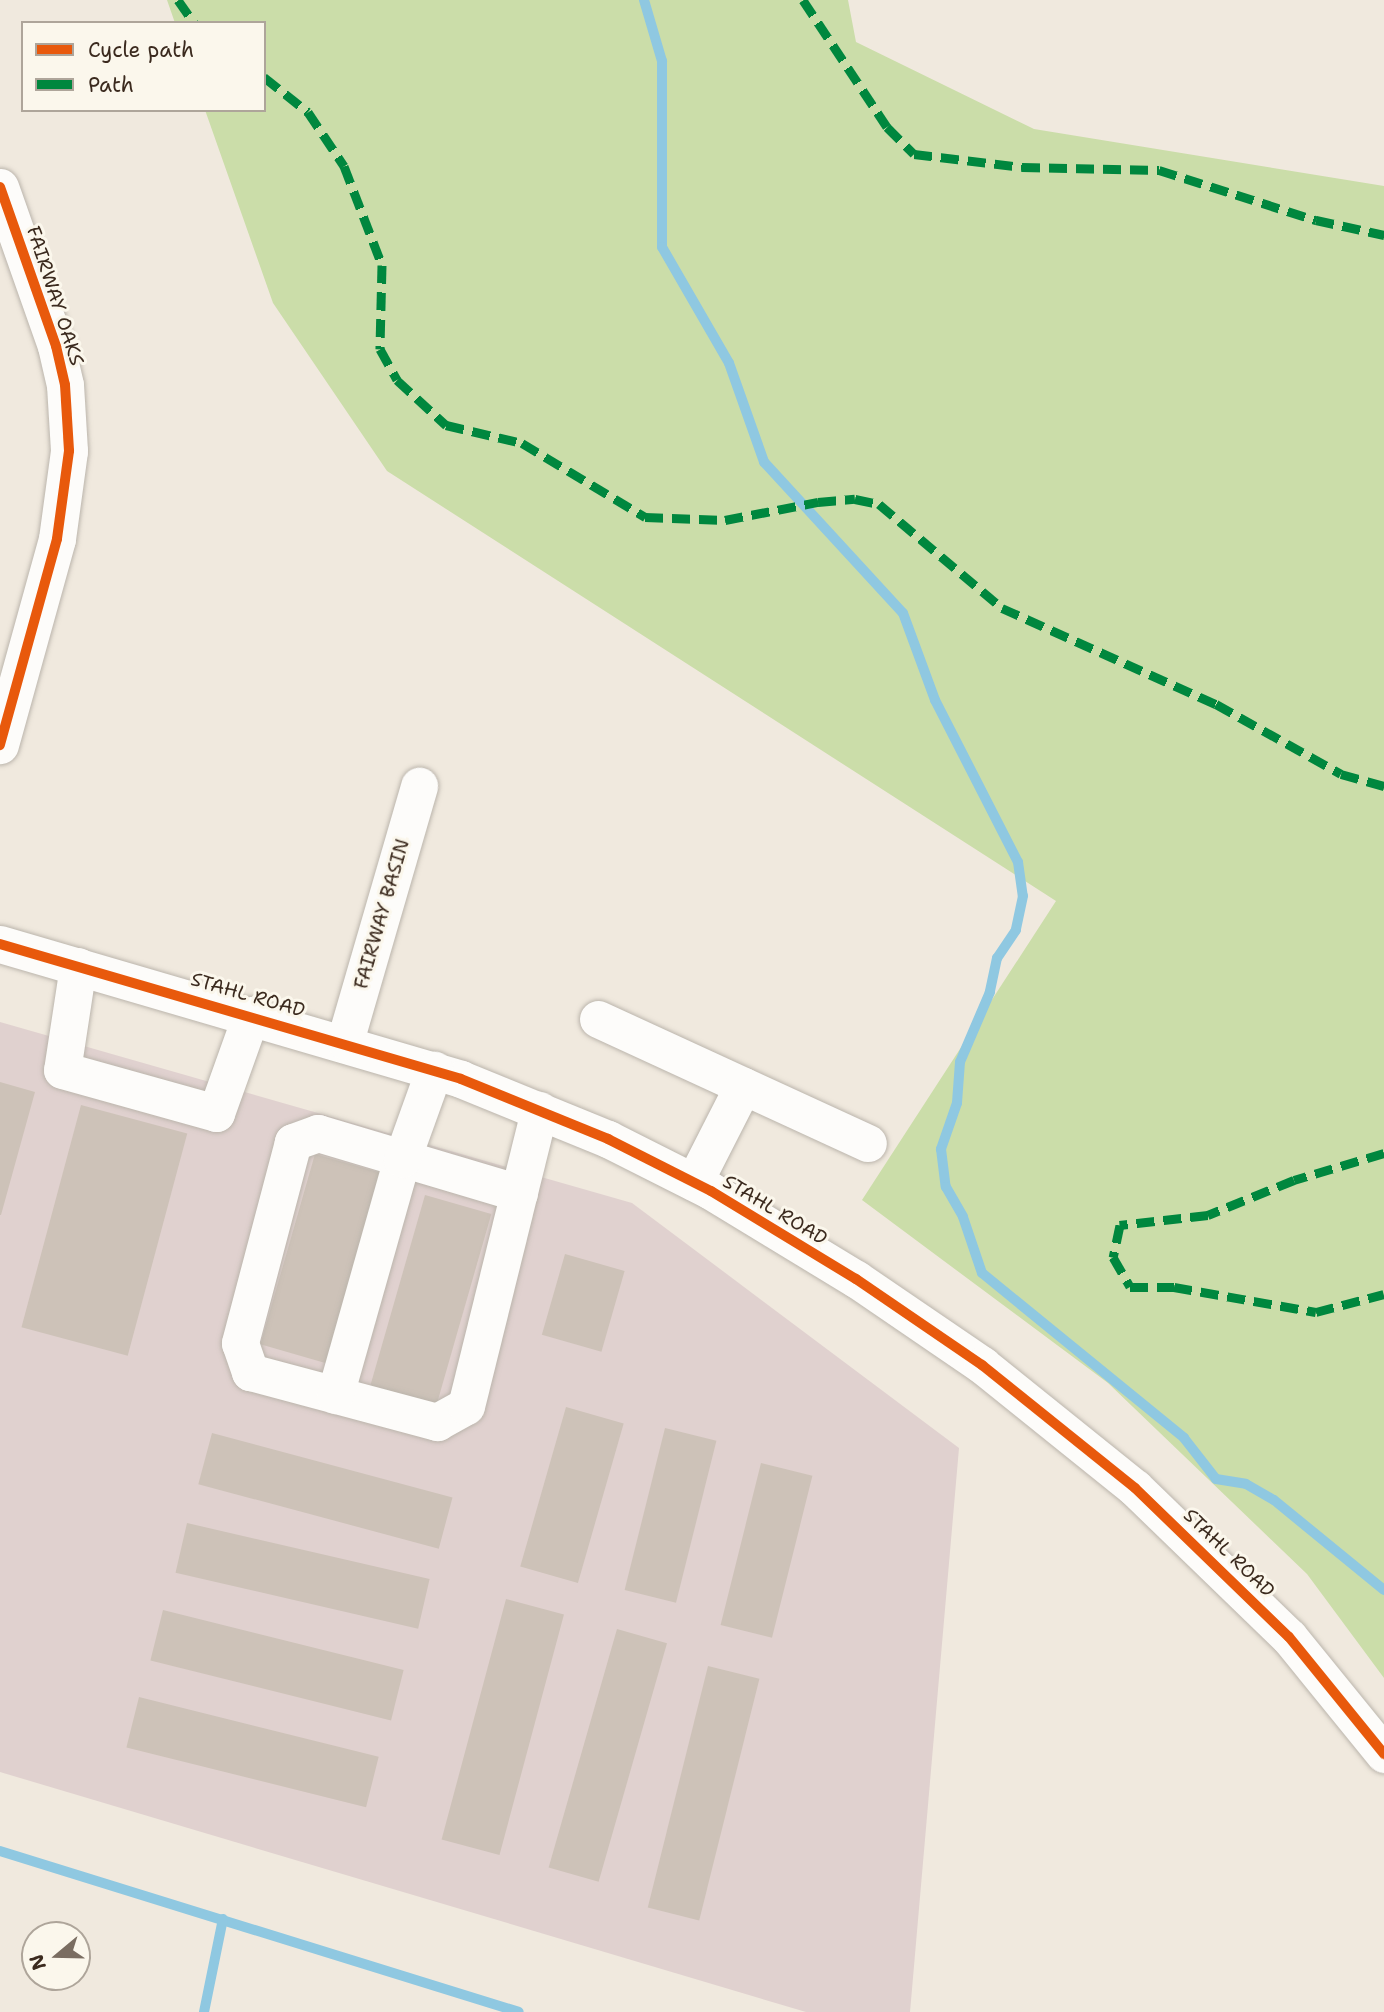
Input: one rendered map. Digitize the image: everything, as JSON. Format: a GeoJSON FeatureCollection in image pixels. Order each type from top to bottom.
{"type":"FeatureCollection","features":[{"type":"Feature","properties":{"kind":"street","name":"FAIRWAY OAKS"},"geometry":{"type":"LineString","coordinates":[[0,187],[57,346],[65,385],[69,450],[57,539],[0,745]]}},
{"type":"Feature","properties":{"kind":"street","name":"FAIRWAY BASIN"},"geometry":{"type":"LineString","coordinates":[[345,1041],[419,786]]}},
{"type":"Feature","properties":{"kind":"street","name":"STAHL ROAD"},"geometry":{"type":"LineString","coordinates":[[0,944],[345,1041],[434,1070],[539,1110],[694,1182],[856,1279],[959,1349],[1136,1488],[1289,1637],[1384,1754]]}},
{"type":"Feature","properties":{"kind":"street"},"geometry":{"type":"LineString","coordinates":[[78,966],[62,1070],[216,1112],[251,1015]]}},
{"type":"Feature","properties":{"kind":"street"},"geometry":{"type":"LineString","coordinates":[[598,1019],[869,1143]]}},
{"type":"Feature","properties":{"kind":"street"},"geometry":{"type":"LineString","coordinates":[[335,1395],[402,1159],[434,1070]]}},
{"type":"Feature","properties":{"kind":"street"},"geometry":{"type":"LineString","coordinates":[[694,1182],[743,1086]]}},
{"type":"Feature","properties":{"kind":"street"},"geometry":{"type":"LineString","coordinates":[[519,1193],[318,1133],[293,1142],[240,1343],[250,1372],[437,1422],[467,1406],[519,1193],[539,1110]]}},
{"type":"Feature","properties":{"kind":"shaded area"},"geometry":{"type":"Polygon","coordinates":[[[0,1022],[632,1203],[959,1448],[910,2012],[806,2012],[0,1772],[0,1022]]]}},
{"type":"Feature","properties":{"kind":"green space"},"geometry":{"type":"Polygon","coordinates":[[[167,0],[848,0],[856,42],[1034,129],[1384,186],[1384,1678],[1307,1574],[1108,1383],[862,1200],[1056,901],[387,471],[273,303],[206,112],[266,112],[266,21],[174,21],[167,0]]]}},
{"type":"Feature","properties":{"kind":"building"},"geometry":{"type":"Polygon","coordinates":[[[0,1082],[35,1092],[1,1215],[0,1215],[0,1082]]]}},
{"type":"Feature","properties":{"kind":"building"},"geometry":{"type":"Polygon","coordinates":[[[81,1105],[187,1133],[128,1356],[21,1327],[81,1105]]]}},
{"type":"Feature","properties":{"kind":"building"},"geometry":{"type":"Polygon","coordinates":[[[315,1154],[383,1174],[329,1364],[260,1344],[315,1154]]]}},
{"type":"Feature","properties":{"kind":"building"},"geometry":{"type":"Polygon","coordinates":[[[425,1195],[491,1214],[437,1404],[370,1385],[425,1195]]]}},
{"type":"Feature","properties":{"kind":"building"},"geometry":{"type":"Polygon","coordinates":[[[565,1254],[625,1271],[601,1352],[542,1335],[565,1254]]]}},
{"type":"Feature","properties":{"kind":"building"},"geometry":{"type":"Polygon","coordinates":[[[566,1407],[624,1424],[578,1583],[520,1567],[566,1407]]]}},
{"type":"Feature","properties":{"kind":"building"},"geometry":{"type":"Polygon","coordinates":[[[665,1428],[716,1441],[676,1603],[625,1590],[665,1428]]]}},
{"type":"Feature","properties":{"kind":"building"},"geometry":{"type":"Polygon","coordinates":[[[212,1433],[453,1497],[439,1549],[198,1484],[212,1433]]]}},
{"type":"Feature","properties":{"kind":"building"},"geometry":{"type":"Polygon","coordinates":[[[761,1463],[812,1476],[772,1638],[721,1625],[761,1463]]]}},
{"type":"Feature","properties":{"kind":"building"},"geometry":{"type":"Polygon","coordinates":[[[187,1523],[430,1579],[418,1629],[176,1573],[187,1523]]]}},
{"type":"Feature","properties":{"kind":"building"},"geometry":{"type":"Polygon","coordinates":[[[506,1599],[564,1615],[500,1855],[442,1840],[506,1599]]]}},
{"type":"Feature","properties":{"kind":"building"},"geometry":{"type":"Polygon","coordinates":[[[163,1610],[404,1670],[391,1720],[150,1660],[163,1610]]]}},
{"type":"Feature","properties":{"kind":"building"},"geometry":{"type":"Polygon","coordinates":[[[617,1629],[667,1643],[599,1882],[549,1867],[617,1629]]]}},
{"type":"Feature","properties":{"kind":"building"},"geometry":{"type":"Polygon","coordinates":[[[708,1666],[759,1679],[699,1920],[648,1908],[708,1666]]]}},
{"type":"Feature","properties":{"kind":"building"},"geometry":{"type":"Polygon","coordinates":[[[139,1697],[379,1757],[366,1807],[126,1747],[139,1697]]]}},
{"type":"Feature","properties":{"kind":"waterway"},"geometry":{"type":"LineString","coordinates":[[644,0],[662,61],[662,247],[729,363],[764,462],[903,613],[935,700],[1018,862],[1023,896],[1016,930],[997,958],[990,992],[960,1062],[957,1103],[941,1149],[946,1187],[963,1217],[982,1273],[1184,1438],[1216,1479],[1246,1484],[1274,1500],[1384,1590]]}},
{"type":"Feature","properties":{"kind":"waterway"},"geometry":{"type":"LineString","coordinates":[[0,1851],[519,2012]]}},
{"type":"Feature","properties":{"kind":"waterway"},"geometry":{"type":"LineString","coordinates":[[204,2012],[223,1919]]}},
{"type":"Feature","properties":{"kind":"marked path"},"geometry":{"type":"LineString","coordinates":[[178,0],[193,21]]}},
{"type":"Feature","properties":{"kind":"marked path"},"geometry":{"type":"LineString","coordinates":[[803,0],[887,127],[914,154],[1022,167],[1159,170],[1316,220],[1384,235]]}},
{"type":"Feature","properties":{"kind":"marked path"},"geometry":{"type":"LineString","coordinates":[[266,79],[308,112],[344,166],[382,265],[380,349],[397,380],[446,425],[522,443],[645,517],[725,520],[818,502],[855,499],[879,504],[1002,608],[1216,704],[1341,774],[1384,786]]}},
{"type":"Feature","properties":{"kind":"marked path"},"geometry":{"type":"LineString","coordinates":[[1384,1153],[1294,1180],[1208,1215],[1120,1225],[1113,1257],[1130,1287],[1174,1287],[1316,1312],[1384,1294]]}},
{"type":"Feature","properties":{"kind":"cycle path"},"geometry":{"type":"LineString","coordinates":[[0,187],[56,346],[65,385],[69,451],[57,539],[0,745]]}},
{"type":"Feature","properties":{"kind":"cycle path"},"geometry":{"type":"LineString","coordinates":[[0,944],[461,1079],[608,1139],[711,1191],[856,1279],[982,1365],[1135,1488],[1289,1637],[1384,1754]]}}]}
